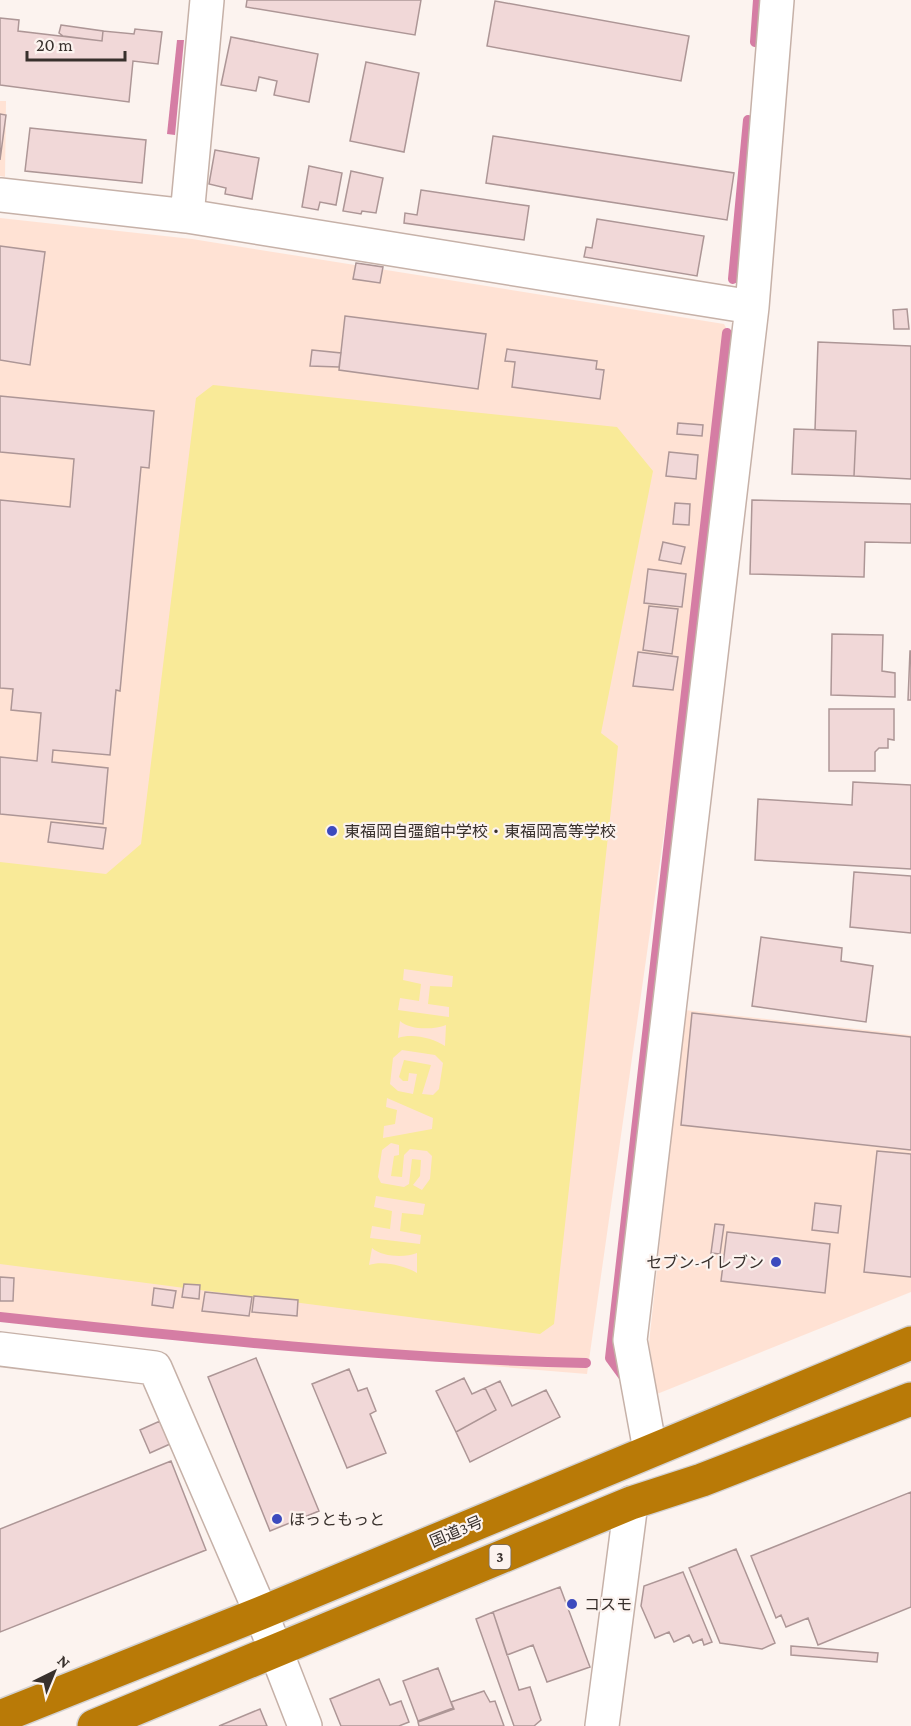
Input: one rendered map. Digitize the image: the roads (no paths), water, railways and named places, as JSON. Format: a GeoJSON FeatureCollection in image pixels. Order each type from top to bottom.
{"type":"FeatureCollection","features":[{"type":"Feature","properties":{"kind":"highway","name":"国道3号"},"geometry":{"type":"LineString","coordinates":[[0,1716],[261,1612],[911,1343]]}},
{"type":"Feature","properties":{"kind":"highway","name":"3"},"geometry":{"type":"LineString","coordinates":[[94,1726],[630,1503],[702,1480],[911,1399]]}},
{"type":"Feature","properties":{"kind":"highway"},"geometry":{"type":"LineString","coordinates":[[702,1480],[763,1468],[835,1448],[911,1421]]}},
{"type":"Feature","properties":{"kind":"street"},"geometry":{"type":"LineString","coordinates":[[187,216],[207,0]]}},
{"type":"Feature","properties":{"kind":"street"},"geometry":{"type":"LineString","coordinates":[[650,1450],[630,1340],[752,307],[777,0]]}},
{"type":"Feature","properties":{"kind":"street"},"geometry":{"type":"LineString","coordinates":[[0,195],[187,216],[752,307]]}},
{"type":"Feature","properties":{"kind":"street"},"geometry":{"type":"LineString","coordinates":[[0,1349],[155,1368],[261,1612],[305,1726]]}},
{"type":"Feature","properties":{"kind":"street"},"geometry":{"type":"LineString","coordinates":[[602,1726],[630,1503]]}},
{"type":"Feature","properties":{"kind":"waterway"},"geometry":{"type":"LineString","coordinates":[[755,42],[758,0]]}},
{"type":"Feature","properties":{"kind":"waterway"},"geometry":{"type":"LineString","coordinates":[[733,279],[748,120]]}},
{"type":"Feature","properties":{"kind":"waterway"},"geometry":{"type":"LineString","coordinates":[[626,1380],[610,1358],[727,333]]}},
{"type":"Feature","properties":{"kind":"waterway"},"geometry":{"type":"LineString","coordinates":[[0,1317],[219,1340],[366,1352],[586,1363]]}},
{"type":"Feature","properties":{"kind":"place","name":"東福岡自彊館中学校・東福岡高等学校"},"geometry":{"type":"Point","coordinates":[332,831]}},
{"type":"Feature","properties":{"kind":"place","name":"セブン-イレブン"},"geometry":{"type":"Point","coordinates":[776,1262]}},
{"type":"Feature","properties":{"kind":"place","name":"ほっともっと"},"geometry":{"type":"Point","coordinates":[277,1519]}},
{"type":"Feature","properties":{"kind":"place","name":"コスモ"},"geometry":{"type":"Point","coordinates":[572,1604]}}]}
